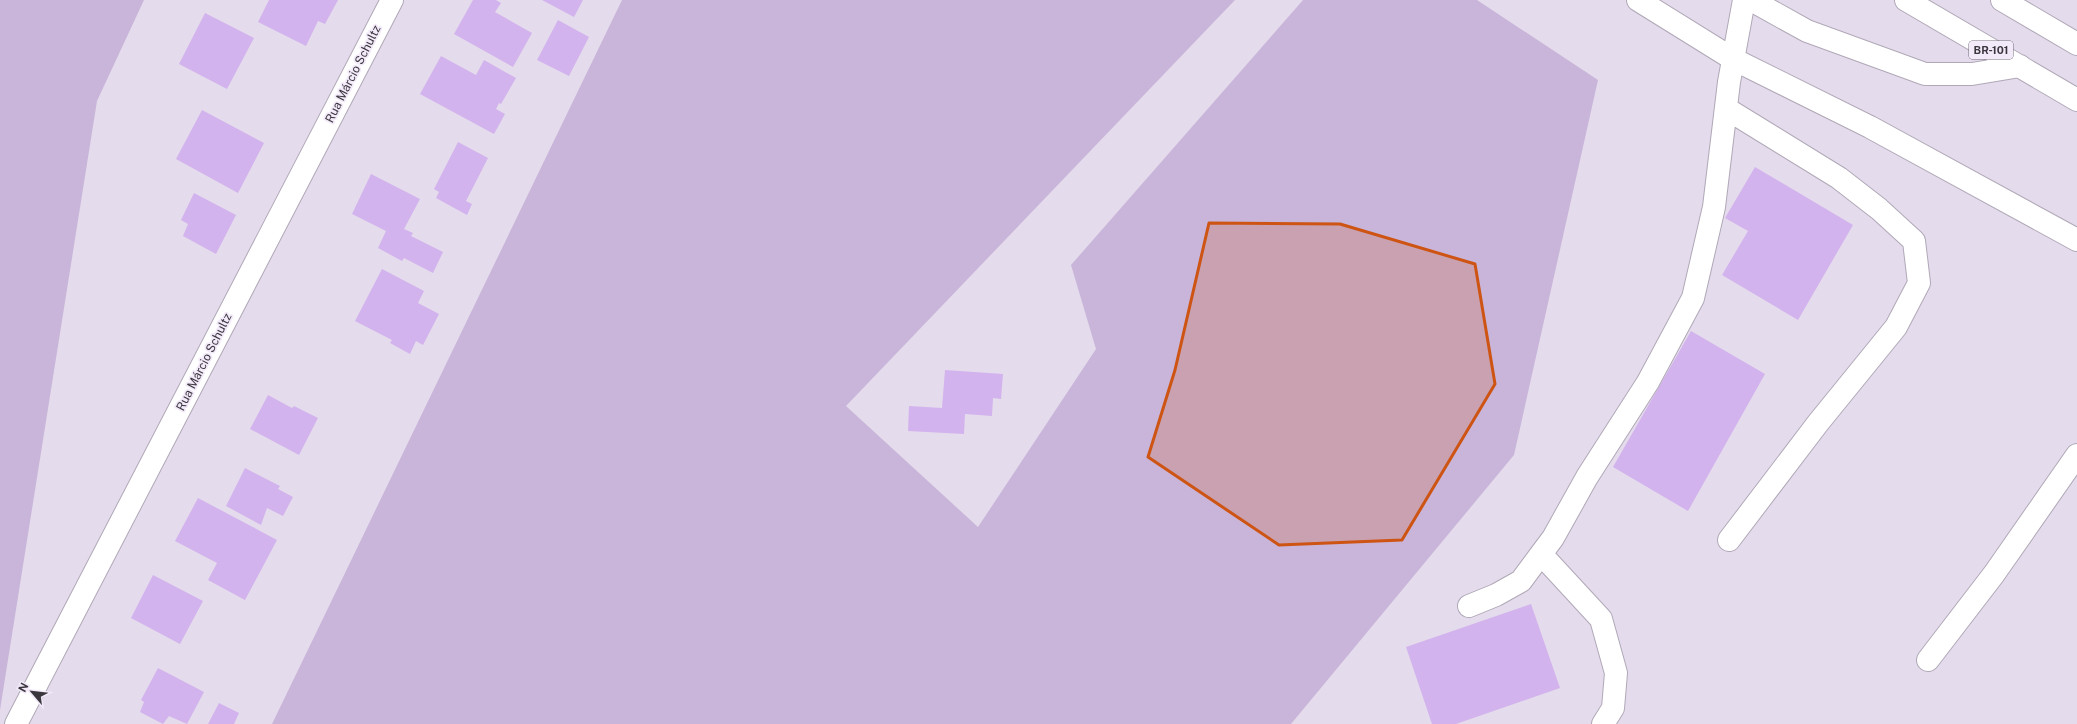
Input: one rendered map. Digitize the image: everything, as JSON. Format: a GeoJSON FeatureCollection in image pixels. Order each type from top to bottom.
{"type":"FeatureCollection","features":[{"type":"Feature","properties":{"kind":"main road","name":"Rua Márcio Schultz"},"geometry":{"type":"LineString","coordinates":[[16,724],[392,0]]}},
{"type":"Feature","properties":{"kind":"main road"},"geometry":{"type":"LineString","coordinates":[[1638,0],[1733,59],[1870,127],[2077,240]]}},
{"type":"Feature","properties":{"kind":"main road"},"geometry":{"type":"LineString","coordinates":[[1469,606],[1496,595],[1521,581],[1553,538],[1587,477],[1648,382],[1693,298],[1714,208],[1733,59],[1744,0]]}},
{"type":"Feature","properties":{"kind":"main road"},"geometry":{"type":"LineString","coordinates":[[1751,0],[1807,31],[1925,74],[1972,74],[2020,66]]}},
{"type":"Feature","properties":{"kind":"main road","name":"BR-101"},"geometry":{"type":"LineString","coordinates":[[1906,0],[2077,100]]}},
{"type":"Feature","properties":{"kind":"main road"},"geometry":{"type":"LineString","coordinates":[[2002,0],[2077,44]]}},
{"type":"Feature","properties":{"kind":"main road"},"geometry":{"type":"LineString","coordinates":[[1727,109],[1839,178],[1879,209],[1914,241],[1919,283],[1896,327],[1818,422],[1729,540]]}},
{"type":"Feature","properties":{"kind":"main road"},"geometry":{"type":"LineString","coordinates":[[1928,660],[1994,574],[2077,455]]}},
{"type":"Feature","properties":{"kind":"main road"},"geometry":{"type":"LineString","coordinates":[[1541,554],[1601,619],[1616,673],[1613,708],[1603,724]]}},
{"type":"Feature","properties":{"kind":"highlighted area"},"geometry":{"type":"Polygon","coordinates":[[[1209,223],[1340,224],[1475,264],[1495,384],[1402,540],[1279,545],[1148,457],[1175,370],[1209,223]]]}},
{"type":"Feature","properties":{"kind":"shaded area"},"geometry":{"type":"Polygon","coordinates":[[[0,0],[144,0],[97,101],[0,710],[0,0]]]}},
{"type":"Feature","properties":{"kind":"shaded area"},"geometry":{"type":"Polygon","coordinates":[[[622,0],[1235,0],[846,406],[978,527],[1096,349],[1071,265],[1303,0],[1477,0],[1598,80],[1514,455],[1291,724],[272,724],[622,0]]]}},
{"type":"Feature","properties":{"kind":"building"},"geometry":{"type":"Polygon","coordinates":[[[269,0],[338,0],[325,24],[318,21],[306,46],[258,22],[269,0]]]}},
{"type":"Feature","properties":{"kind":"building"},"geometry":{"type":"Polygon","coordinates":[[[473,0],[496,0],[501,3],[495,12],[532,33],[513,67],[454,34],[473,0]]]}},
{"type":"Feature","properties":{"kind":"building"},"geometry":{"type":"Polygon","coordinates":[[[542,0],[583,0],[574,17],[542,0]]]}},
{"type":"Feature","properties":{"kind":"building"},"geometry":{"type":"Polygon","coordinates":[[[205,13],[254,38],[227,89],[179,64],[205,13]]]}},
{"type":"Feature","properties":{"kind":"building"},"geometry":{"type":"Polygon","coordinates":[[[558,20],[589,37],[569,76],[537,60],[558,20]]]}},
{"type":"Feature","properties":{"kind":"building"},"geometry":{"type":"Polygon","coordinates":[[[441,56],[476,75],[484,60],[516,78],[501,104],[499,103],[496,109],[505,114],[494,134],[420,94],[441,56]]]}},
{"type":"Feature","properties":{"kind":"building"},"geometry":{"type":"Polygon","coordinates":[[[202,110],[264,143],[238,193],[176,159],[202,110]]]}},
{"type":"Feature","properties":{"kind":"building"},"geometry":{"type":"Polygon","coordinates":[[[458,142],[488,158],[466,201],[472,204],[467,215],[436,198],[439,192],[434,189],[458,142]]]}},
{"type":"Feature","properties":{"kind":"building"},"geometry":{"type":"Polygon","coordinates":[[[1755,167],[1853,225],[1798,320],[1722,275],[1748,231],[1725,218],[1755,167]]]}},
{"type":"Feature","properties":{"kind":"building"},"geometry":{"type":"Polygon","coordinates":[[[371,174],[420,199],[404,229],[413,233],[411,236],[443,252],[433,273],[404,258],[402,261],[378,248],[386,231],[352,214],[371,174]]]}},
{"type":"Feature","properties":{"kind":"building"},"geometry":{"type":"Polygon","coordinates":[[[194,193],[236,215],[216,254],[183,236],[188,224],[181,220],[194,193]]]}},
{"type":"Feature","properties":{"kind":"building"},"geometry":{"type":"Polygon","coordinates":[[[382,269],[424,291],[418,303],[439,314],[423,345],[416,341],[410,354],[390,343],[392,340],[355,321],[382,269]]]}},
{"type":"Feature","properties":{"kind":"building"},"geometry":{"type":"Polygon","coordinates":[[[1691,331],[1765,374],[1688,511],[1613,467],[1691,331]]]}},
{"type":"Feature","properties":{"kind":"building"},"geometry":{"type":"Polygon","coordinates":[[[945,370],[1003,374],[1001,399],[993,398],[992,416],[965,414],[964,434],[908,431],[909,406],[942,408],[945,370]]]}},
{"type":"Feature","properties":{"kind":"building"},"geometry":{"type":"Polygon","coordinates":[[[268,395],[292,408],[294,406],[318,418],[299,455],[250,429],[268,395]]]}},
{"type":"Feature","properties":{"kind":"building"},"geometry":{"type":"Polygon","coordinates":[[[245,468],[280,486],[278,489],[293,497],[283,516],[267,508],[261,525],[226,506],[245,468]]]}},
{"type":"Feature","properties":{"kind":"building"},"geometry":{"type":"Polygon","coordinates":[[[198,498],[277,540],[245,600],[208,580],[217,563],[175,541],[198,498]]]}},
{"type":"Feature","properties":{"kind":"building"},"geometry":{"type":"Polygon","coordinates":[[[153,575],[203,601],[180,644],[131,618],[153,575]]]}},
{"type":"Feature","properties":{"kind":"building"},"geometry":{"type":"Polygon","coordinates":[[[1531,604],[1560,688],[1456,724],[1432,724],[1406,647],[1531,604]]]}},
{"type":"Feature","properties":{"kind":"building"},"geometry":{"type":"Polygon","coordinates":[[[158,668],[204,692],[187,724],[169,716],[163,724],[140,712],[144,702],[141,700],[158,668]]]}},
{"type":"Feature","properties":{"kind":"building"},"geometry":{"type":"Polygon","coordinates":[[[219,703],[239,713],[234,724],[208,724],[219,703]]]}}]}
